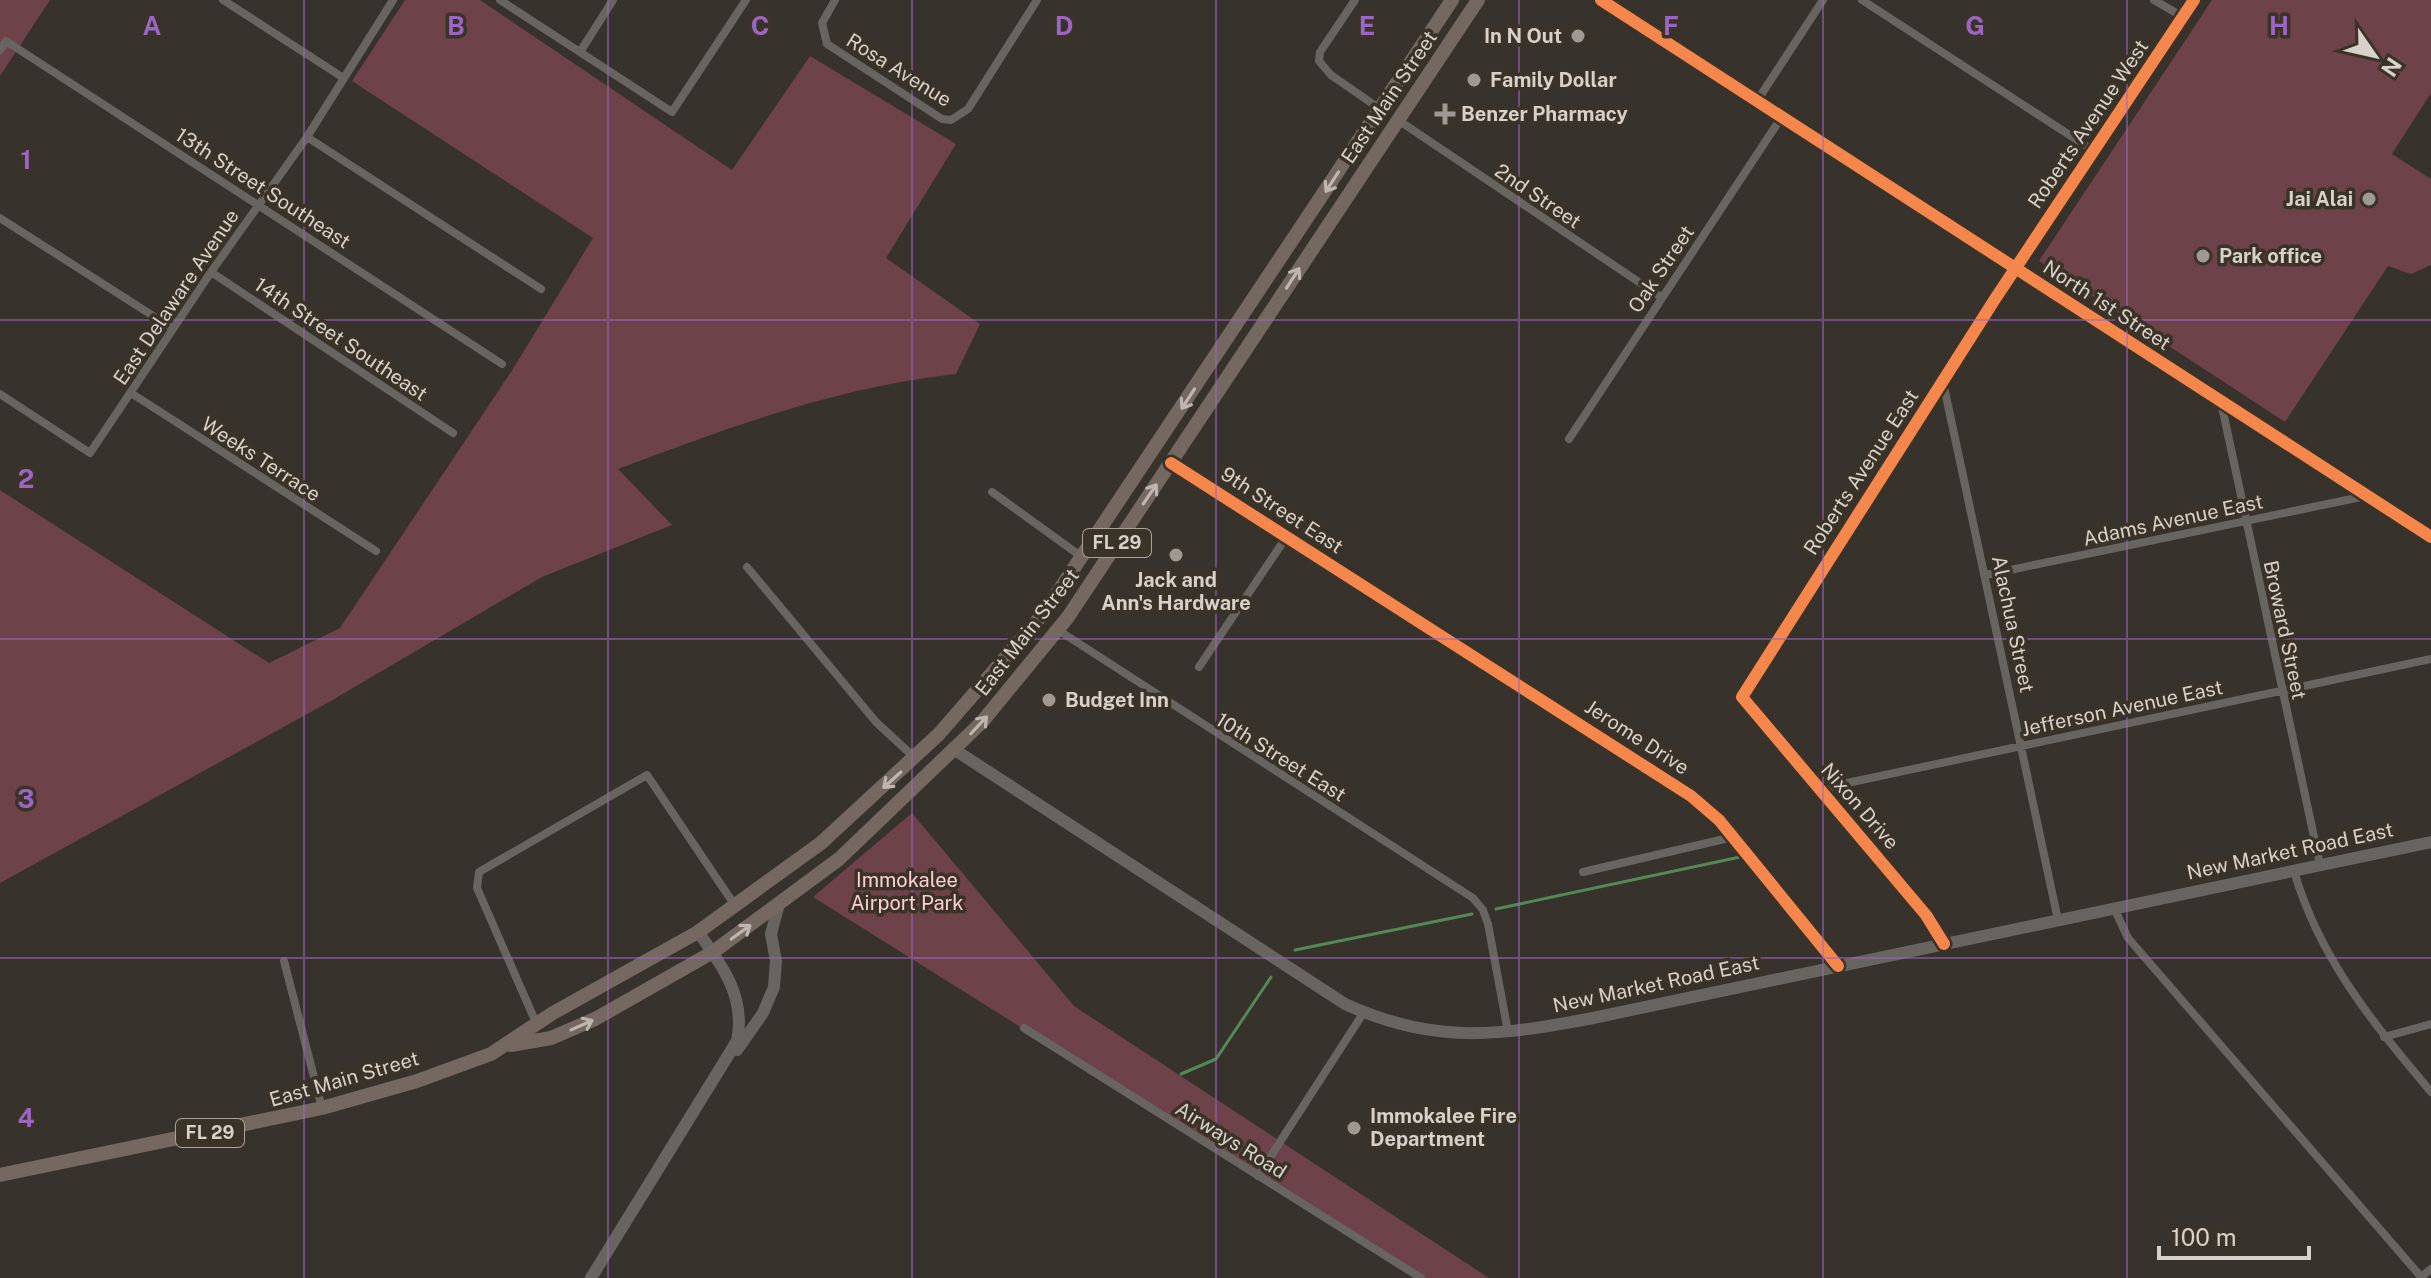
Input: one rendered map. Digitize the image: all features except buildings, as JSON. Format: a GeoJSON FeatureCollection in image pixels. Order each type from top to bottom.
{"type":"FeatureCollection","features":[{"type":"Feature","properties":{"kind":"highway","name":"East Main Street"},"geometry":{"type":"LineString","coordinates":[[507,1046],[536,1023],[736,908],[843,825],[939,734],[1019,644],[1083,557],[1452,0]]}},
{"type":"Feature","properties":{"kind":"highway","name":"East Main Street"},"geometry":{"type":"LineString","coordinates":[[0,1175],[322,1108],[417,1081],[507,1046],[544,1040],[595,1019],[713,952],[779,904],[868,833],[955,750],[1023,676],[1058,630],[1171,463],[1478,0]]}},
{"type":"Feature","properties":{"kind":"highway"},"geometry":{"type":"LineString","coordinates":[[1380,109],[1398,120]]}},
{"type":"Feature","properties":{"kind":"highway"},"geometry":{"type":"LineString","coordinates":[[1154,450],[1171,463]]}},
{"type":"Feature","properties":{"kind":"highway"},"geometry":{"type":"LineString","coordinates":[[939,734],[955,750]]}},
{"type":"Feature","properties":{"kind":"main road","name":"New Market Road East"},"geometry":{"type":"LineString","coordinates":[[955,750],[1313,985],[1364,1012],[1436,1032],[1483,1035],[1838,966],[2431,842]]}},
{"type":"Feature","properties":{"kind":"main road"},"geometry":{"type":"LineString","coordinates":[[591,1278],[723,1068],[771,998],[776,976],[771,934],[779,904]]}},
{"type":"Feature","properties":{"kind":"main road"},"geometry":{"type":"LineString","coordinates":[[698,932],[731,981],[740,1015],[737,1041],[723,1068]]}},
{"type":"Feature","properties":{"kind":"street"},"geometry":{"type":"LineString","coordinates":[[223,0],[342,77]]}},
{"type":"Feature","properties":{"kind":"street","name":"East Delaware Avenue"},"geometry":{"type":"LineString","coordinates":[[0,394],[90,453],[172,328],[307,137],[393,0]]}},
{"type":"Feature","properties":{"kind":"street"},"geometry":{"type":"LineString","coordinates":[[500,0],[672,112],[746,0]]}},
{"type":"Feature","properties":{"kind":"street"},"geometry":{"type":"LineString","coordinates":[[580,52],[613,0]]}},
{"type":"Feature","properties":{"kind":"street","name":"Rosa Avenue"},"geometry":{"type":"LineString","coordinates":[[835,0],[822,23],[827,44],[942,119],[951,120],[968,109],[1037,0]]}},
{"type":"Feature","properties":{"kind":"street"},"geometry":{"type":"LineString","coordinates":[[1355,0],[1320,52],[1319,61],[1331,75],[1380,109]]}},
{"type":"Feature","properties":{"kind":"street","name":"North 1st Street"},"geometry":{"type":"LineString","coordinates":[[1601,0],[2431,537]]}},
{"type":"Feature","properties":{"kind":"street"},"geometry":{"type":"LineString","coordinates":[[1757,101],[1823,0]]}},
{"type":"Feature","properties":{"kind":"street"},"geometry":{"type":"LineString","coordinates":[[1862,0],[2094,151]]}},
{"type":"Feature","properties":{"kind":"street"},"geometry":{"type":"LineString","coordinates":[[2154,0],[2183,17]]}},
{"type":"Feature","properties":{"kind":"street","name":"Roberts Avenue West"},"geometry":{"type":"LineString","coordinates":[[2015,270],[2194,0]]}},
{"type":"Feature","properties":{"kind":"street","name":"13th Street Southeast"},"geometry":{"type":"LineString","coordinates":[[0,50],[6,41],[502,364]]}},
{"type":"Feature","properties":{"kind":"street","name":"Oak Street"},"geometry":{"type":"LineString","coordinates":[[1569,439],[1781,118]]}},
{"type":"Feature","properties":{"kind":"street","name":"2nd Street"},"geometry":{"type":"LineString","coordinates":[[1398,120],[1661,297]]}},
{"type":"Feature","properties":{"kind":"street"},"geometry":{"type":"LineString","coordinates":[[307,137],[541,289]]}},
{"type":"Feature","properties":{"kind":"street"},"geometry":{"type":"LineString","coordinates":[[0,218],[172,328]]}},
{"type":"Feature","properties":{"kind":"street","name":"Roberts Avenue East"},"geometry":{"type":"LineString","coordinates":[[1742,697],[2015,270]]}},
{"type":"Feature","properties":{"kind":"street","name":"14th Street Southeast"},"geometry":{"type":"LineString","coordinates":[[211,272],[453,433]]}},
{"type":"Feature","properties":{"kind":"street","name":"Alachua Street"},"geometry":{"type":"LineString","coordinates":[[1943,382],[2058,920]]}},
{"type":"Feature","properties":{"kind":"street","name":"Weeks Terrace"},"geometry":{"type":"LineString","coordinates":[[131,393],[376,551]]}},
{"type":"Feature","properties":{"kind":"street","name":"Broward Street"},"geometry":{"type":"LineString","coordinates":[[2221,402],[2320,865]]}},
{"type":"Feature","properties":{"kind":"street","name":"9th Street East"},"geometry":{"type":"LineString","coordinates":[[1171,463],[1371,591]]}},
{"type":"Feature","properties":{"kind":"street"},"geometry":{"type":"LineString","coordinates":[[992,492],[1083,557]]}},
{"type":"Feature","properties":{"kind":"street","name":"Adams Avenue East"},"geometry":{"type":"LineString","coordinates":[[1986,575],[2366,496]]}},
{"type":"Feature","properties":{"kind":"street"},"geometry":{"type":"LineString","coordinates":[[1199,667],[1287,536]]}},
{"type":"Feature","properties":{"kind":"street"},"geometry":{"type":"LineString","coordinates":[[747,567],[876,722],[915,758]]}},
{"type":"Feature","properties":{"kind":"street","name":"Jerome Drive"},"geometry":{"type":"LineString","coordinates":[[1371,591],[1691,796],[1733,837],[1838,966]]}},
{"type":"Feature","properties":{"kind":"street","name":"10th Street East"},"geometry":{"type":"LineString","coordinates":[[1058,630],[1473,898],[1484,913],[1508,1032]]}},
{"type":"Feature","properties":{"kind":"street","name":"Jefferson Avenue East"},"geometry":{"type":"LineString","coordinates":[[1822,793],[1833,786],[2431,659]]}},
{"type":"Feature","properties":{"kind":"street","name":"Nixon Drive"},"geometry":{"type":"LineString","coordinates":[[1742,697],[1926,915],[1944,944]]}},
{"type":"Feature","properties":{"kind":"street"},"geometry":{"type":"LineString","coordinates":[[544,1040],[477,888],[479,872],[647,775],[736,908]]}},
{"type":"Feature","properties":{"kind":"street"},"geometry":{"type":"LineString","coordinates":[[1583,872],[1733,837]]}},
{"type":"Feature","properties":{"kind":"street"},"geometry":{"type":"LineString","coordinates":[[2294,871],[2304,905],[2336,970],[2384,1037],[2431,1092]]}},
{"type":"Feature","properties":{"kind":"street"},"geometry":{"type":"LineString","coordinates":[[2114,908],[2128,938],[2422,1278],[2431,1269]]}},
{"type":"Feature","properties":{"kind":"street"},"geometry":{"type":"LineString","coordinates":[[284,961],[322,1108]]}},
{"type":"Feature","properties":{"kind":"street"},"geometry":{"type":"LineString","coordinates":[[1258,1176],[1364,1012]]}},
{"type":"Feature","properties":{"kind":"street"},"geometry":{"type":"LineString","coordinates":[[2384,1037],[2431,1024]]}},
{"type":"Feature","properties":{"kind":"street","name":"Airways Road"},"geometry":{"type":"LineString","coordinates":[[1024,1028],[1421,1278]]}},
{"type":"Feature","properties":{"kind":"green space"},"geometry":{"type":"Polygon","coordinates":[[[0,0],[50,0],[0,76],[0,0]]]}},
{"type":"Feature","properties":{"kind":"green space"},"geometry":{"type":"Polygon","coordinates":[[[405,0],[480,0],[732,170],[810,56],[956,144],[886,258],[980,324],[956,374],[869,388],[826,399],[743,424],[618,469],[672,525],[542,577],[329,702],[0,883],[0,490],[269,663],[340,628],[511,372],[593,238],[352,81],[405,0]]]}},
{"type":"Feature","properties":{"kind":"green space"},"geometry":{"type":"Polygon","coordinates":[[[2212,0],[2431,0],[2431,93],[2392,154],[2431,179],[2431,265],[2411,274],[2388,266],[2285,422],[2039,261],[2212,0]]]}},
{"type":"Feature","properties":{"kind":"green space","name":"Immokalee Airport Park"},"geometry":{"type":"Polygon","coordinates":[[[912,813],[1074,1006],[1489,1278],[1421,1278],[813,897],[912,813]]]}},
{"type":"Feature","properties":{"kind":"waterway"},"geometry":{"type":"LineString","coordinates":[[1496,909],[1740,857]]}},
{"type":"Feature","properties":{"kind":"waterway"},"geometry":{"type":"LineString","coordinates":[[1295,950],[1472,914]]}},
{"type":"Feature","properties":{"kind":"waterway"},"geometry":{"type":"LineString","coordinates":[[1181,1074],[1216,1059],[1271,977]]}},
{"type":"Feature","properties":{"kind":"cycle path"},"geometry":{"type":"LineString","coordinates":[[1601,0],[2431,537]]}},
{"type":"Feature","properties":{"kind":"cycle path"},"geometry":{"type":"LineString","coordinates":[[1944,944],[1926,915],[1742,697],[1995,299],[2194,0]]}},
{"type":"Feature","properties":{"kind":"cycle path"},"geometry":{"type":"LineString","coordinates":[[1171,463],[1691,796],[1719,820],[1838,966]]}},
{"type":"Feature","properties":{"kind":"place","name":"In N Out"},"geometry":{"type":"Point","coordinates":[1578,36]}},
{"type":"Feature","properties":{"kind":"place","name":"Family Dollar"},"geometry":{"type":"Point","coordinates":[1474,80]}},
{"type":"Feature","properties":{"kind":"place","name":"Benzer Pharmacy"},"geometry":{"type":"Point","coordinates":[1445,114]}},
{"type":"Feature","properties":{"kind":"place","name":"Jai Alai"},"geometry":{"type":"Point","coordinates":[2369,199]}},
{"type":"Feature","properties":{"kind":"place","name":"Park office"},"geometry":{"type":"Point","coordinates":[2203,256]}},
{"type":"Feature","properties":{"kind":"place","name":"Jack and Ann's Hardware"},"geometry":{"type":"Point","coordinates":[1176,555]}},
{"type":"Feature","properties":{"kind":"place","name":"Budget Inn"},"geometry":{"type":"Point","coordinates":[1049,700]}},
{"type":"Feature","properties":{"kind":"place","name":"Immokalee Fire Department"},"geometry":{"type":"Point","coordinates":[1354,1128]}}]}
